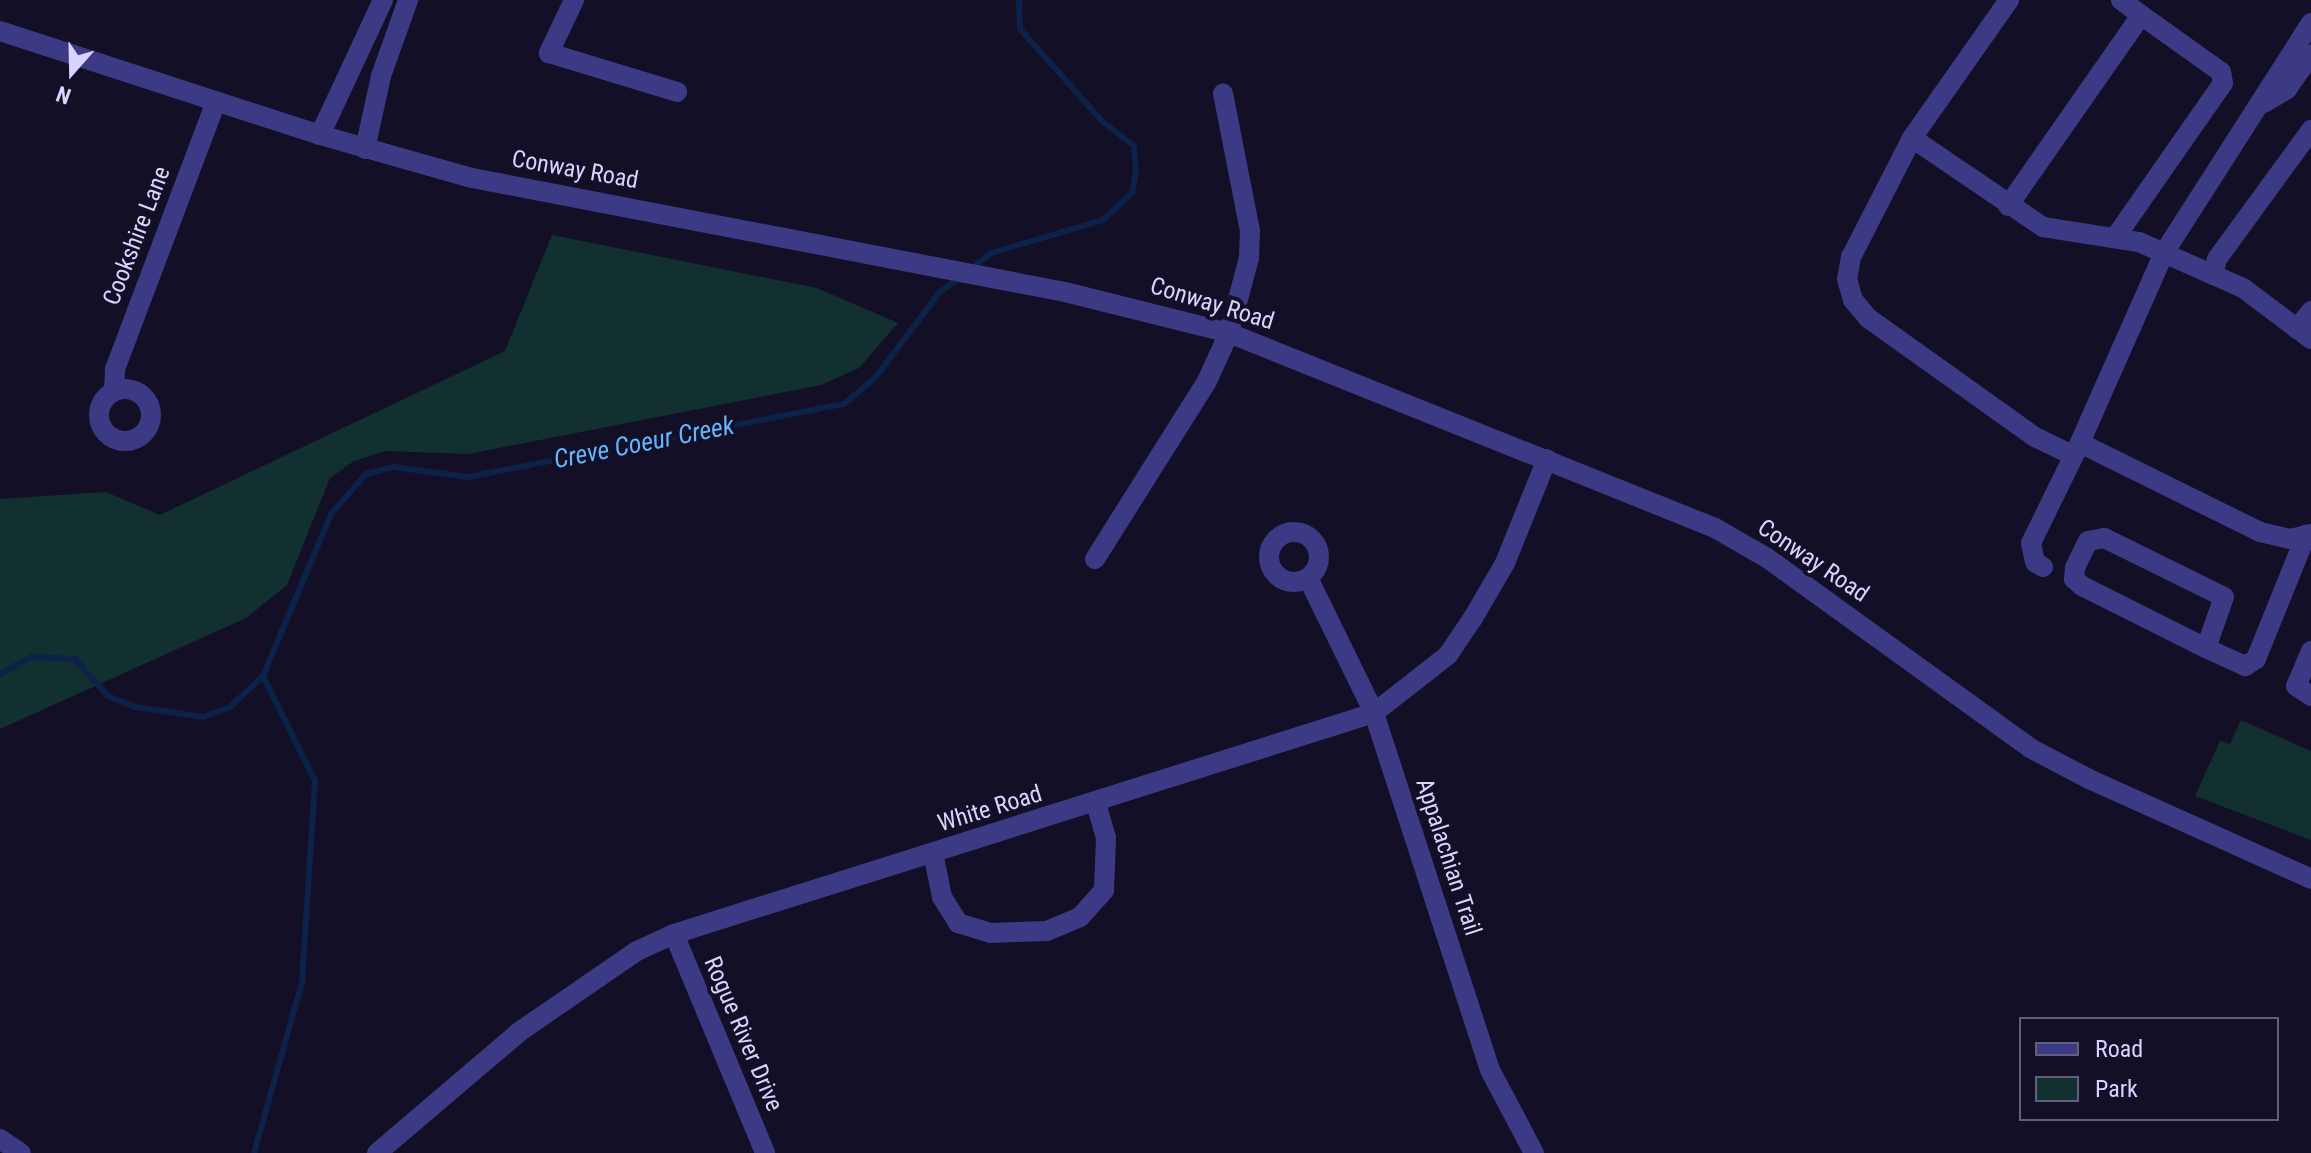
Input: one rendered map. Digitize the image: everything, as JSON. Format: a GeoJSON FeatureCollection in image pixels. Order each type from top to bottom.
{"type":"FeatureCollection","features":[{"type":"Feature","properties":{"kind":"street"},"geometry":{"type":"LineString","coordinates":[[320,135],[383,0]]}},
{"type":"Feature","properties":{"kind":"street"},"geometry":{"type":"LineString","coordinates":[[365,149],[381,76],[408,0]]}},
{"type":"Feature","properties":{"kind":"street"},"geometry":{"type":"LineString","coordinates":[[574,0],[549,53],[677,92]]}},
{"type":"Feature","properties":{"kind":"street"},"geometry":{"type":"LineString","coordinates":[[2009,0],[1912,138],[1851,257],[1847,279],[1853,300],[1868,318],[2022,428],[2260,532],[2290,539],[2309,534]]}},
{"type":"Feature","properties":{"kind":"street"},"geometry":{"type":"LineString","coordinates":[[2117,235],[2223,83],[2221,72],[2121,0]]}},
{"type":"Feature","properties":{"kind":"street"},"geometry":{"type":"LineString","coordinates":[[2008,206],[2141,15]]}},
{"type":"Feature","properties":{"kind":"street"},"geometry":{"type":"LineString","coordinates":[[2043,567],[2035,562],[2031,543],[2077,450],[2164,253],[2264,103],[2271,80],[2311,23]]}},
{"type":"Feature","properties":{"kind":"street","name":"Conway Road"},"geometry":{"type":"LineString","coordinates":[[0,31],[320,135],[472,178],[859,249],[1065,292],[1229,333],[1715,528],[1767,558],[1966,705],[2042,754],[2311,879]]}},
{"type":"Feature","properties":{"kind":"street"},"geometry":{"type":"LineString","coordinates":[[2264,103],[2287,89],[2311,55]]}},
{"type":"Feature","properties":{"kind":"street"},"geometry":{"type":"LineString","coordinates":[[1095,559],[1207,381],[1229,333],[1249,258],[1250,231],[1223,94]]}},
{"type":"Feature","properties":{"kind":"street","name":"Cookshire Lane"},"geometry":{"type":"LineString","coordinates":[[114,391],[115,369],[216,102]]}},
{"type":"Feature","properties":{"kind":"street"},"geometry":{"type":"LineString","coordinates":[[2213,275],[2217,259],[2311,130]]}},
{"type":"Feature","properties":{"kind":"street"},"geometry":{"type":"LineString","coordinates":[[1912,138],[2043,227],[2067,234],[2117,235],[2164,253],[2243,288],[2304,334],[2311,311]]}},
{"type":"Feature","properties":{"kind":"street","name":"White Road"},"geometry":{"type":"LineString","coordinates":[[377,1153],[519,1032],[637,951],[674,934],[1374,713],[1448,655],[1505,563],[1547,459]]}},
{"type":"Feature","properties":{"kind":"street"},"geometry":{"type":"LineString","coordinates":[[2206,648],[2224,597],[2104,538],[2094,536],[2088,541],[2074,579],[2206,648],[2245,666],[2256,659],[2309,534]]}},
{"type":"Feature","properties":{"kind":"street","name":"Appalachian Trail"},"geometry":{"type":"LineString","coordinates":[[1308,578],[1374,713],[1490,1070],[1534,1153]]}},
{"type":"Feature","properties":{"kind":"street"},"geometry":{"type":"LineString","coordinates":[[2311,651],[2296,686],[2311,696]]}},
{"type":"Feature","properties":{"kind":"street"},"geometry":{"type":"LineString","coordinates":[[933,853],[942,897],[958,923],[990,933],[1047,931],[1080,917],[1104,890],[1106,838],[1096,803]]}},
{"type":"Feature","properties":{"kind":"street","name":"Rogue River Drive"},"geometry":{"type":"LineString","coordinates":[[674,934],[765,1153]]}},
{"type":"Feature","properties":{"kind":"street"},"geometry":{"type":"LineString","coordinates":[[0,1139],[21,1153]]}},
{"type":"Feature","properties":{"kind":"green space"},"geometry":{"type":"Polygon","coordinates":[[[552,235],[817,288],[898,323],[859,368],[821,385],[468,454],[386,451],[354,461],[330,478],[287,585],[246,618],[0,729],[0,499],[106,492],[160,515],[505,351],[552,235]]]}},
{"type":"Feature","properties":{"kind":"green space"},"geometry":{"type":"Polygon","coordinates":[[[2241,720],[2311,751],[2311,840],[2195,796],[2220,741],[2230,744],[2241,720]]]}},
{"type":"Feature","properties":{"kind":"waterway","name":"Creve Coeur Creek"},"geometry":{"type":"LineString","coordinates":[[972,268],[991,253],[1103,220],[1132,193],[1136,171],[1134,146],[1103,122],[1020,29],[1019,0]]}},
{"type":"Feature","properties":{"kind":"waterway","name":"Creve Coeur Creek"},"geometry":{"type":"LineString","coordinates":[[0,674],[31,657],[75,659],[108,696],[135,707],[203,717],[230,707],[263,676],[331,514],[366,474],[394,467],[468,477],[844,404],[875,378],[939,293],[960,277]]}},
{"type":"Feature","properties":{"kind":"waterway"},"geometry":{"type":"LineString","coordinates":[[254,1153],[302,982],[315,781],[263,676]]}}]}
